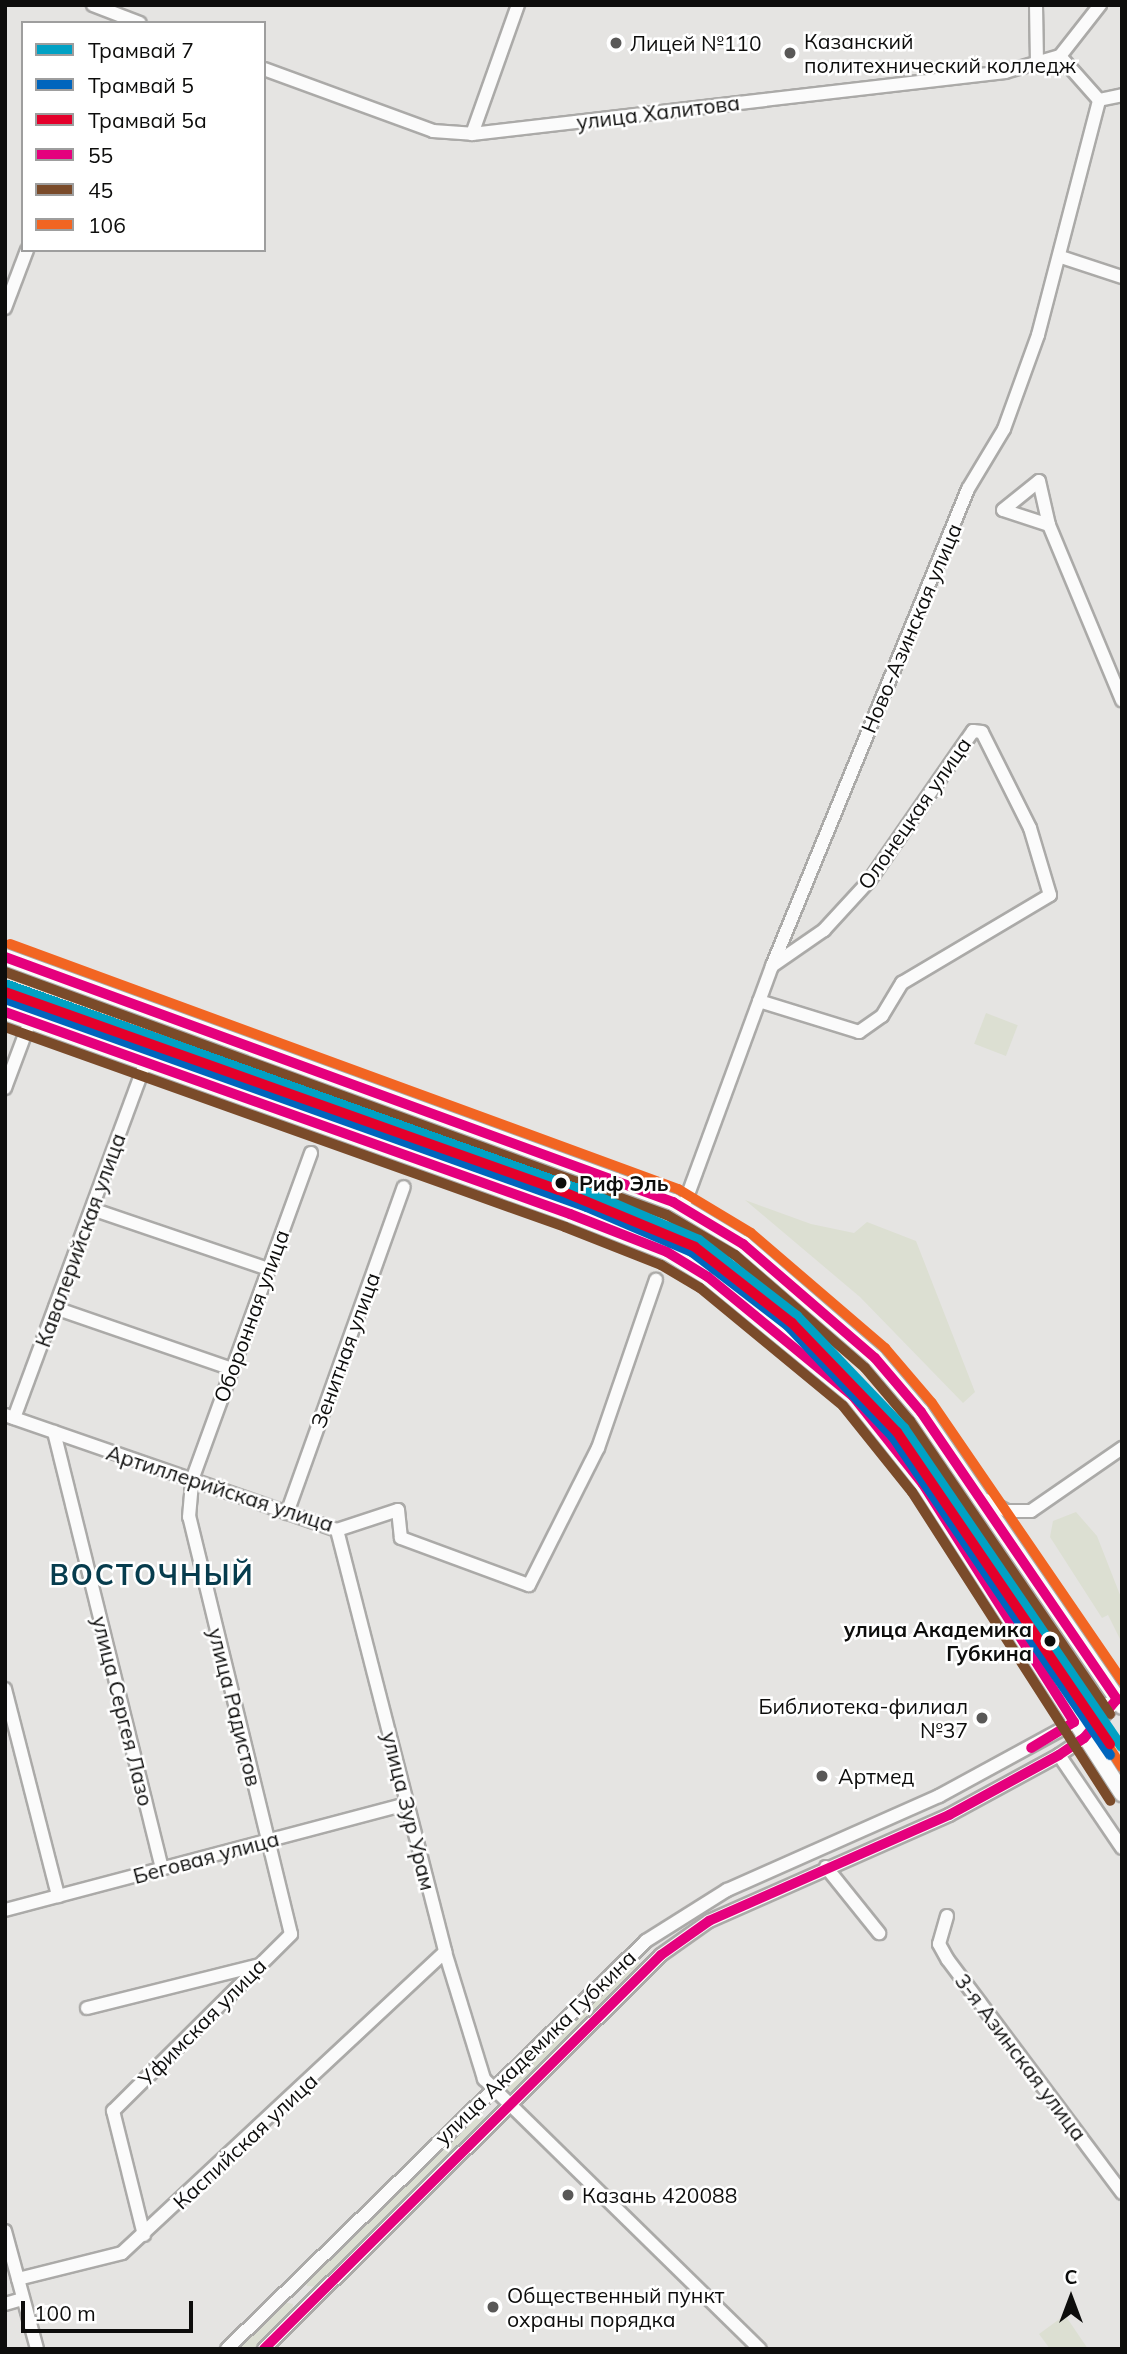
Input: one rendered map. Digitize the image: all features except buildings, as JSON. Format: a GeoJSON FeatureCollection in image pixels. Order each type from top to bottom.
{"type":"FeatureCollection","features":[{"type":"Feature","properties":{"kind":"main road"},"geometry":{"type":"LineString","coordinates":[[5,957],[683,1208],[743,1244],[875,1358],[986,1500],[1120,1700]]}},
{"type":"Feature","properties":{"kind":"main road"},"geometry":{"type":"LineString","coordinates":[[5,1012],[570,1214],[667,1252],[708,1277],[853,1396],[923,1484],[1084,1738],[1122,1793]]}},
{"type":"Feature","properties":{"kind":"street"},"geometry":{"type":"LineString","coordinates":[[93,5],[134,21]]}},
{"type":"Feature","properties":{"kind":"street"},"geometry":{"type":"LineString","coordinates":[[472,134],[518,5]]}},
{"type":"Feature","properties":{"kind":"street"},"geometry":{"type":"LineString","coordinates":[[1037,5],[1037,63]]}},
{"type":"Feature","properties":{"kind":"street"},"geometry":{"type":"LineString","coordinates":[[1100,5],[1060,55],[1099,100],[1122,95]]}},
{"type":"Feature","properties":{"kind":"street","name":"улица Халитова"},"geometry":{"type":"LineString","coordinates":[[266,70],[433,131],[472,134],[1005,72],[1060,55]]}},
{"type":"Feature","properties":{"kind":"street","name":"Ново-Азинская улица"},"geometry":{"type":"LineString","coordinates":[[683,1208],[772,966],[968,489],[1004,429],[1061,257],[1099,100]]}},
{"type":"Feature","properties":{"kind":"street"},"geometry":{"type":"LineString","coordinates":[[5,308],[26,252]]}},
{"type":"Feature","properties":{"kind":"street"},"geometry":{"type":"LineString","coordinates":[[1061,257],[1122,277]]}},
{"type":"Feature","properties":{"kind":"street"},"geometry":{"type":"LineString","coordinates":[[1049,525],[1122,700]]}},
{"type":"Feature","properties":{"kind":"street","name":"Олонецкая улица"},"geometry":{"type":"LineString","coordinates":[[759,1001],[859,1032],[882,1016],[902,983],[1050,895],[1030,828],[982,732],[972,731],[870,881],[824,930],[772,966]]}},
{"type":"Feature","properties":{"kind":"street"},"geometry":{"type":"LineString","coordinates":[[5,1088],[30,1021]]}},
{"type":"Feature","properties":{"kind":"street","name":"Кавалерийская улица"},"geometry":{"type":"LineString","coordinates":[[10,1416],[55,1308],[146,1062]]}},
{"type":"Feature","properties":{"kind":"street","name":"Оборонная улица"},"geometry":{"type":"LineString","coordinates":[[192,1480],[311,1153]]}},
{"type":"Feature","properties":{"kind":"street","name":"Зенитная улица"},"geometry":{"type":"LineString","coordinates":[[287,1513],[404,1187]]}},
{"type":"Feature","properties":{"kind":"street"},"geometry":{"type":"LineString","coordinates":[[92,1209],[268,1269]]}},
{"type":"Feature","properties":{"kind":"street","name":"Артиллерийская улица"},"geometry":{"type":"LineString","coordinates":[[10,1416],[337,1530],[398,1510],[401,1538],[529,1585],[598,1448],[656,1280]]}},
{"type":"Feature","properties":{"kind":"street"},"geometry":{"type":"LineString","coordinates":[[55,1308],[232,1369]]}},
{"type":"Feature","properties":{"kind":"street","name":"улица Сергея Лазо"},"geometry":{"type":"LineString","coordinates":[[54,1432],[162,1868]]}},
{"type":"Feature","properties":{"kind":"street"},"geometry":{"type":"LineString","coordinates":[[986,1500],[1007,1511],[1031,1511],[1122,1448]]}},
{"type":"Feature","properties":{"kind":"street","name":"улица Радистов"},"geometry":{"type":"LineString","coordinates":[[192,1480],[189,1517],[291,1934]]}},
{"type":"Feature","properties":{"kind":"street","name":"улица Зур Урам"},"geometry":{"type":"LineString","coordinates":[[337,1530],[445,1952],[490,2088]]}},
{"type":"Feature","properties":{"kind":"street"},"geometry":{"type":"LineString","coordinates":[[5,1689],[58,1896]]}},
{"type":"Feature","properties":{"kind":"street","name":"улица Академика Губкина"},"geometry":{"type":"LineString","coordinates":[[227,2349],[490,2088],[646,1941],[695,1907],[939,1796],[1074,1722],[1120,1700]]}},
{"type":"Feature","properties":{"kind":"street","name":"улица Академика Губкина"},"geometry":{"type":"LineString","coordinates":[[264,2349],[661,1955],[709,1921],[826,1867],[949,1815],[1059,1755],[1084,1738],[1120,1700]]}},
{"type":"Feature","properties":{"kind":"street"},"geometry":{"type":"LineString","coordinates":[[1059,1755],[1122,1848]]}},
{"type":"Feature","properties":{"kind":"street","name":"Беговая улица"},"geometry":{"type":"LineString","coordinates":[[5,1910],[407,1804]]}},
{"type":"Feature","properties":{"kind":"street"},"geometry":{"type":"LineString","coordinates":[[826,1867],[879,1933]]}},
{"type":"Feature","properties":{"kind":"street","name":"3-я Азинская улица"},"geometry":{"type":"LineString","coordinates":[[947,1916],[939,1944],[948,1960],[1122,2193]]}},
{"type":"Feature","properties":{"kind":"street","name":"Уфимская улица"},"geometry":{"type":"LineString","coordinates":[[145,2235],[113,2111],[291,1934]]}},
{"type":"Feature","properties":{"kind":"street","name":"Каспийская улица"},"geometry":{"type":"LineString","coordinates":[[18,2279],[122,2253],[145,2235],[445,1952]]}},
{"type":"Feature","properties":{"kind":"street"},"geometry":{"type":"LineString","coordinates":[[86,2008],[260,1965]]}},
{"type":"Feature","properties":{"kind":"street"},"geometry":{"type":"LineString","coordinates":[[490,2088],[760,2349]]}},
{"type":"Feature","properties":{"kind":"street"},"geometry":{"type":"LineString","coordinates":[[5,2231],[37,2349]]}},
{"type":"Feature","properties":{"kind":"street"},"geometry":{"type":"LineString","coordinates":[[293,2284],[310,2301]]}},
{"type":"Feature","properties":{"kind":"street"},"geometry":{"type":"LineString","coordinates":[[5,2304],[22,2299]]}},
{"type":"Feature","properties":{"kind":"shaded area"},"geometry":{"type":"Polygon","coordinates":[[[986,1013],[1018,1025],[1006,1056],[974,1044],[986,1013]]]}},
{"type":"Feature","properties":{"kind":"shaded area"},"geometry":{"type":"Polygon","coordinates":[[[745,1200],[811,1224],[854,1233],[867,1222],[916,1241],[975,1392],[963,1403],[860,1297],[745,1200]]]}},
{"type":"Feature","properties":{"kind":"shaded area"},"geometry":{"type":"Polygon","coordinates":[[[1076,1512],[1097,1536],[1122,1600],[1122,1643],[1108,1615],[1102,1618],[1050,1537],[1053,1521],[1076,1512]]]}},
{"type":"Feature","properties":{"kind":"shaded area"},"geometry":{"type":"Polygon","coordinates":[[[1085,1678],[1094,1682],[1098,1691],[1094,1700],[1085,1704],[1076,1700],[1072,1691],[1076,1682],[1085,1678]]]}},
{"type":"Feature","properties":{"kind":"shaded area"},"geometry":{"type":"Polygon","coordinates":[[[634,1958],[642,1966],[515,2091],[508,2092],[505,2086],[634,1958]]]}},
{"type":"Feature","properties":{"kind":"shaded area"},"geometry":{"type":"Polygon","coordinates":[[[479,2111],[486,2122],[319,2287],[307,2286],[306,2279],[479,2111]]]}},
{"type":"Feature","properties":{"kind":"shaded area"},"geometry":{"type":"Polygon","coordinates":[[[283,2302],[293,2304],[292,2313],[257,2349],[235,2349],[283,2302]]]}},
{"type":"Feature","properties":{"kind":"shaded area"},"geometry":{"type":"Polygon","coordinates":[[[1065,2315],[1088,2349],[1050,2349],[1039,2334],[1065,2315]]]}},
{"type":"Feature","properties":{"kind":"tram line","name":"7"},"geometry":{"type":"LineString","coordinates":[[5,984],[592,1194],[699,1240],[797,1316],[904,1428],[1122,1747]]}},
{"type":"Feature","properties":{"kind":"tram line","name":"5а"},"geometry":{"type":"LineString","coordinates":[[5,992],[559,1190],[695,1247],[792,1323],[897,1432],[1110,1744]]}},
{"type":"Feature","properties":{"kind":"tram line","name":"5"},"geometry":{"type":"LineString","coordinates":[[5,999],[587,1207],[692,1252],[788,1326],[893,1437],[1110,1755]]}},
{"type":"Feature","properties":{"kind":"transit line","name":"106"},"geometry":{"type":"LineString","coordinates":[[10,944],[678,1189],[751,1233],[885,1348],[932,1403],[1122,1681]]}},
{"type":"Feature","properties":{"kind":"transit line","name":"55"},"geometry":{"type":"LineString","coordinates":[[5,957],[673,1202],[743,1244],[875,1358],[921,1412],[1117,1699],[1084,1738],[1059,1755],[949,1815],[709,1921],[661,1955],[264,2349]]}},
{"type":"Feature","properties":{"kind":"transit line","name":"45"},"geometry":{"type":"LineString","coordinates":[[5,972],[667,1215],[735,1255],[865,1368],[910,1421],[1110,1714]]}},
{"type":"Feature","properties":{"kind":"transit line","name":"106"},"geometry":{"type":"LineString","coordinates":[[10,999],[575,1201],[673,1239],[715,1265],[864,1387],[935,1476],[1122,1767]]}},
{"type":"Feature","properties":{"kind":"transit line","name":"55"},"geometry":{"type":"LineString","coordinates":[[5,1012],[570,1214],[667,1252],[708,1277],[853,1396],[923,1484],[1074,1722],[1031,1748]]}},
{"type":"Feature","properties":{"kind":"transit line","name":"45"},"geometry":{"type":"LineString","coordinates":[[5,1027],[565,1227],[661,1265],[700,1288],[843,1406],[912,1492],[1110,1801]]}},
{"type":"Feature","properties":{"kind":"place","name":"Лицей №110"},"geometry":{"type":"Point","coordinates":[616,43]}},
{"type":"Feature","properties":{"kind":"place","name":"Казанский политехнический колледж"},"geometry":{"type":"Point","coordinates":[790,53]}},
{"type":"Feature","properties":{"kind":"place","name":"Риф Эль"},"geometry":{"type":"Point","coordinates":[561,1183]}},
{"type":"Feature","properties":{"kind":"place","name":"улица Академика Губкина"},"geometry":{"type":"Point","coordinates":[1050,1641]}},
{"type":"Feature","properties":{"kind":"place","name":"Библиотека-филиал №37"},"geometry":{"type":"Point","coordinates":[982,1718]}},
{"type":"Feature","properties":{"kind":"place","name":"Артмед"},"geometry":{"type":"Point","coordinates":[822,1776]}},
{"type":"Feature","properties":{"kind":"place","name":"Казань 420088"},"geometry":{"type":"Point","coordinates":[568,2195]}},
{"type":"Feature","properties":{"kind":"place","name":"Общественный пункт охраны порядка"},"geometry":{"type":"Point","coordinates":[493,2307]}},
{"type":"Feature","properties":{"kind":"district","name":"ВОСТОЧНЫЙ"},"geometry":{"type":"Point","coordinates":[152,1575]}}]}
